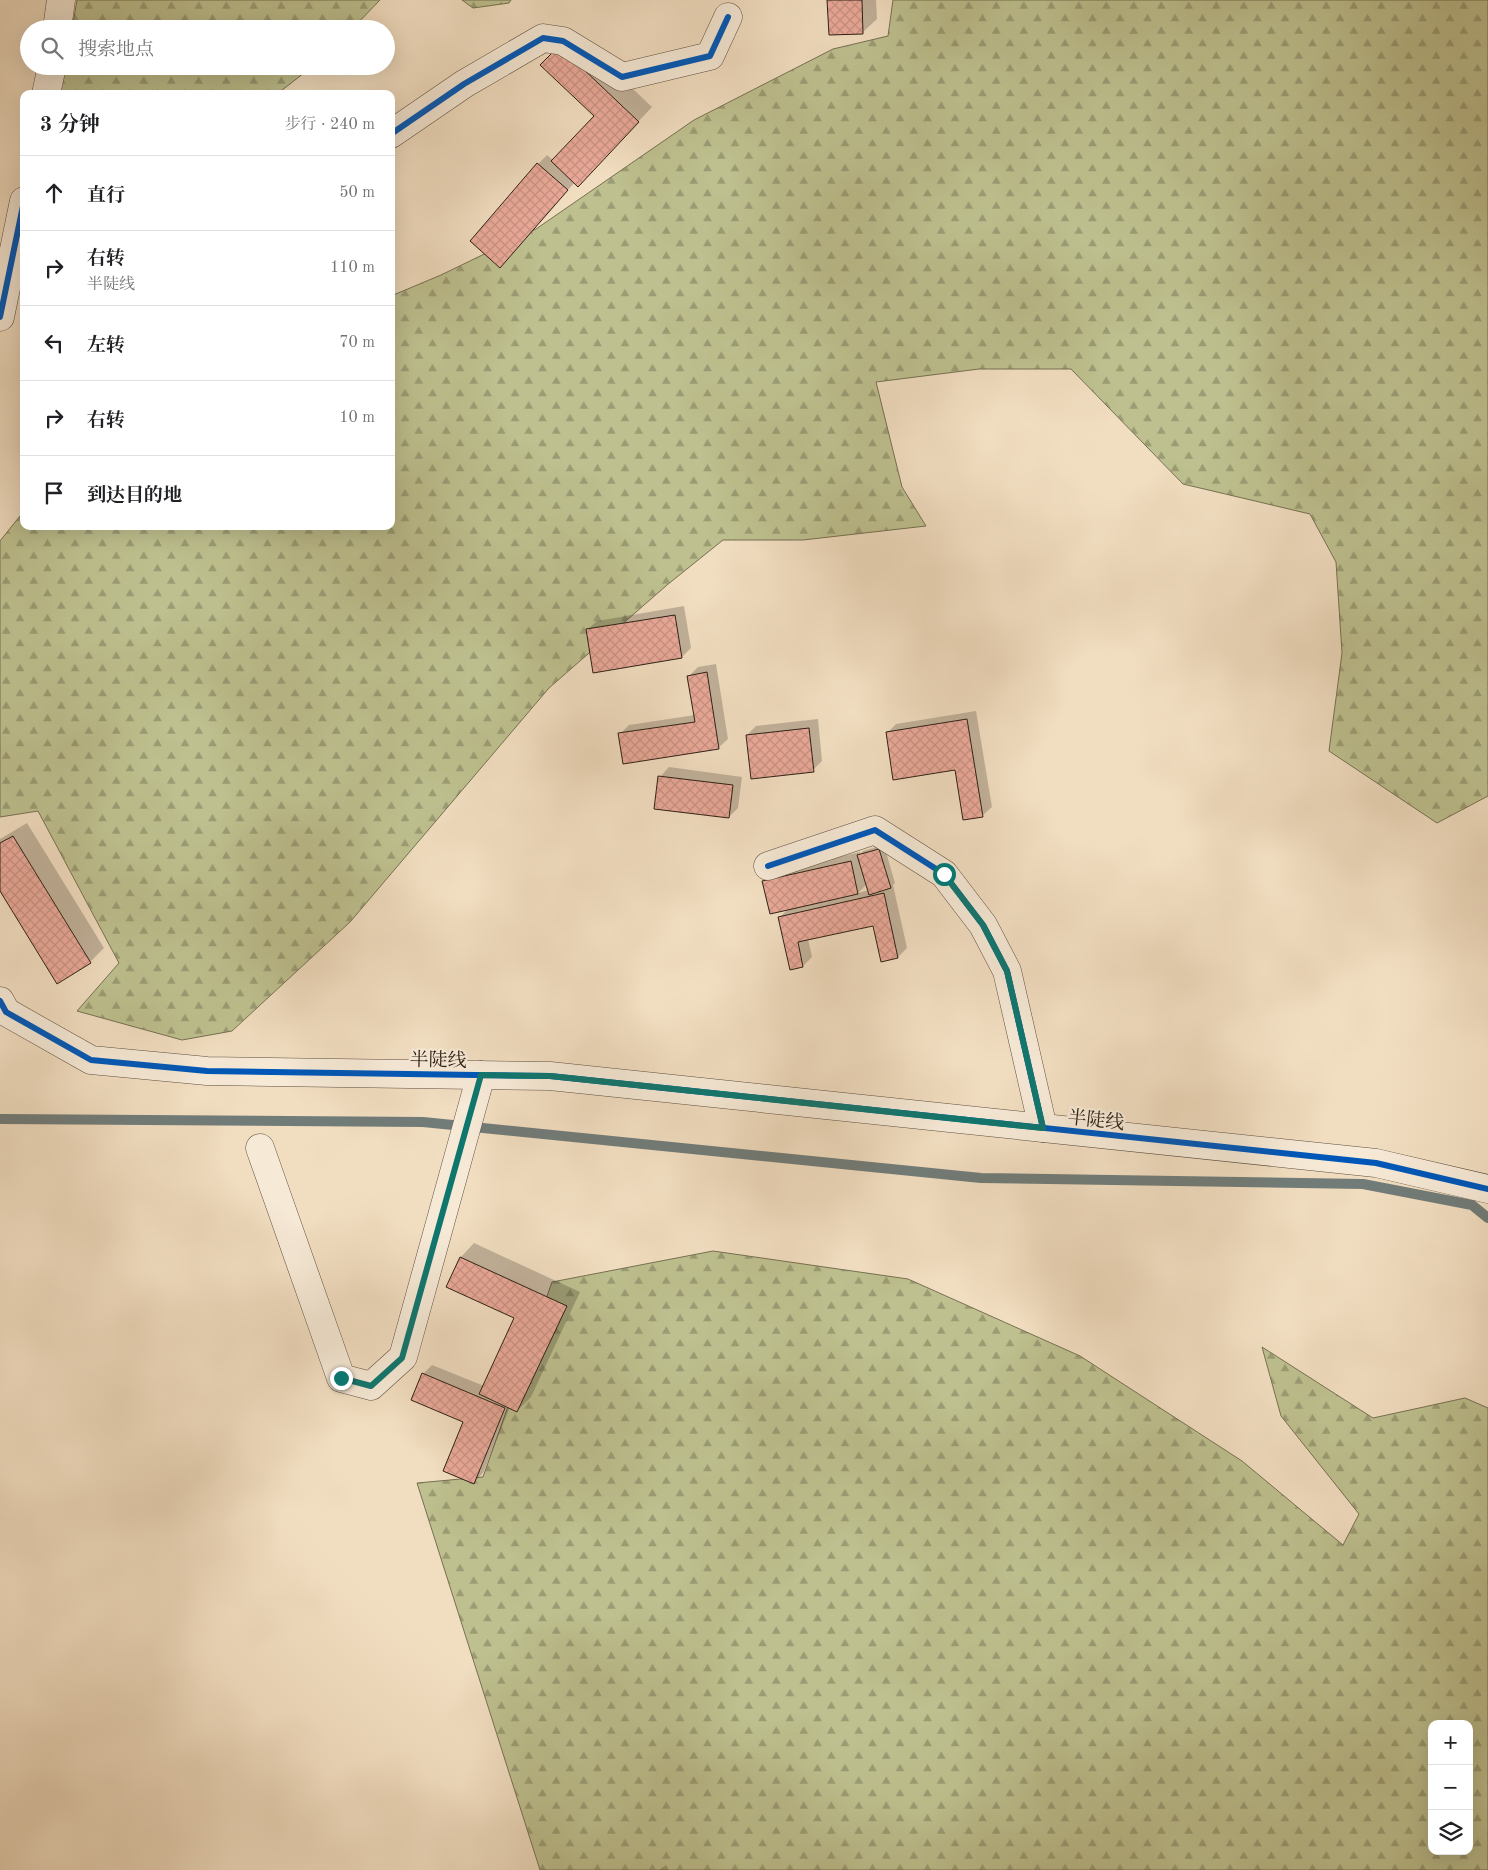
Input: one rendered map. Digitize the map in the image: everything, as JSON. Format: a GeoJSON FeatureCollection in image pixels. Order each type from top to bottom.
{"type":"FeatureCollection","features":[{"type":"Feature","properties":{"kind":"street"},"geometry":{"type":"LineString","coordinates":[[58,20],[61,0]]}},
{"type":"Feature","properties":{"kind":"street"},"geometry":{"type":"LineString","coordinates":[[395,131],[464,84],[543,38],[563,41],[622,76],[710,56],[728,18]]}},
{"type":"Feature","properties":{"kind":"street"},"geometry":{"type":"LineString","coordinates":[[47,90],[50,75]]}},
{"type":"Feature","properties":{"kind":"street"},"geometry":{"type":"LineString","coordinates":[[9,303],[20,229]]}},
{"type":"Feature","properties":{"kind":"street"},"geometry":{"type":"LineString","coordinates":[[768,866],[875,830],[944,874],[983,925],[1007,971],[1043,1128]]}},
{"type":"Feature","properties":{"kind":"street","name":"半陡线"},"geometry":{"type":"LineString","coordinates":[[2,1011],[91,1060],[207,1071],[550,1076],[1376,1163],[1488,1189]]}},
{"type":"Feature","properties":{"kind":"street"},"geometry":{"type":"LineString","coordinates":[[260,1148],[341,1378],[371,1386],[402,1358],[481,1075]]}},
{"type":"Feature","properties":{"kind":"green space"},"geometry":{"type":"Polygon","coordinates":[[[77,0],[380,0],[361,20],[74,20],[77,0]]]}},
{"type":"Feature","properties":{"kind":"green space"},"geometry":{"type":"Polygon","coordinates":[[[462,0],[511,0],[509,3],[473,8],[462,0]]]}},
{"type":"Feature","properties":{"kind":"green space"},"geometry":{"type":"Polygon","coordinates":[[[893,0],[1488,0],[1488,796],[1437,823],[1329,751],[1342,653],[1336,562],[1310,514],[1183,484],[1071,369],[979,369],[876,382],[902,487],[926,526],[803,540],[723,540],[667,585],[549,688],[350,922],[232,1031],[182,1040],[77,1011],[119,963],[38,811],[0,817],[0,541],[20,516],[20,530],[395,530],[395,294],[441,275],[536,229],[694,120],[833,49],[888,36],[893,0]]]}},
{"type":"Feature","properties":{"kind":"green space"},"geometry":{"type":"Polygon","coordinates":[[[63,75],[301,75],[282,90],[61,90],[63,75]]]}},
{"type":"Feature","properties":{"kind":"green space"},"geometry":{"type":"Polygon","coordinates":[[[713,1251],[908,1279],[1080,1356],[1242,1461],[1343,1545],[1359,1514],[1281,1416],[1262,1347],[1373,1418],[1465,1398],[1488,1408],[1488,1870],[540,1870],[417,1483],[483,1477],[552,1282],[713,1251]]]}},
{"type":"Feature","properties":{"kind":"building"},"geometry":{"type":"Polygon","coordinates":[[[827,0],[862,0],[863,34],[829,35],[827,0]]]}},
{"type":"Feature","properties":{"kind":"building"},"geometry":{"type":"Polygon","coordinates":[[[559,46],[639,122],[578,187],[551,161],[594,116],[540,65],[559,46]]]}},
{"type":"Feature","properties":{"kind":"building"},"geometry":{"type":"Polygon","coordinates":[[[537,163],[568,190],[500,268],[470,241],[537,163]]]}},
{"type":"Feature","properties":{"kind":"building"},"geometry":{"type":"Polygon","coordinates":[[[675,615],[682,658],[593,673],[586,629],[675,615]]]}},
{"type":"Feature","properties":{"kind":"building"},"geometry":{"type":"Polygon","coordinates":[[[707,672],[719,749],[623,764],[618,733],[695,722],[687,676],[707,672]]]}},
{"type":"Feature","properties":{"kind":"building"},"geometry":{"type":"Polygon","coordinates":[[[967,719],[983,817],[963,820],[955,770],[893,780],[886,732],[967,719]]]}},
{"type":"Feature","properties":{"kind":"building"},"geometry":{"type":"Polygon","coordinates":[[[809,728],[814,772],[751,779],[746,735],[809,728]]]}},
{"type":"Feature","properties":{"kind":"building"},"geometry":{"type":"Polygon","coordinates":[[[658,776],[733,785],[729,818],[654,809],[658,776]]]}},
{"type":"Feature","properties":{"kind":"building"},"geometry":{"type":"Polygon","coordinates":[[[13,836],[91,963],[57,984],[0,891],[0,843],[13,836]]]}},
{"type":"Feature","properties":{"kind":"building"},"geometry":{"type":"Polygon","coordinates":[[[879,849],[891,888],[869,895],[857,855],[879,849]]]}},
{"type":"Feature","properties":{"kind":"building"},"geometry":{"type":"Polygon","coordinates":[[[851,861],[858,894],[770,914],[762,881],[851,861]]]}},
{"type":"Feature","properties":{"kind":"building"},"geometry":{"type":"Polygon","coordinates":[[[884,893],[898,958],[881,962],[873,926],[798,942],[803,967],[790,970],[778,917],[884,893]]]}},
{"type":"Feature","properties":{"kind":"building"},"geometry":{"type":"Polygon","coordinates":[[[460,1257],[567,1306],[517,1412],[479,1394],[514,1318],[446,1287],[460,1257]]]}},
{"type":"Feature","properties":{"kind":"building"},"geometry":{"type":"Polygon","coordinates":[[[422,1373],[505,1408],[474,1484],[443,1471],[463,1422],[411,1400],[422,1373]]]}},
{"type":"Feature","properties":{"kind":"waterway"},"geometry":{"type":"LineString","coordinates":[[0,1119],[423,1122],[981,1178],[1363,1184],[1472,1205],[1488,1218]]}},
{"type":"Feature","properties":{"kind":"cycle path"},"geometry":{"type":"LineString","coordinates":[[395,131],[464,84],[543,38],[563,41],[622,77],[710,56],[728,17]]}},
{"type":"Feature","properties":{"kind":"cycle path"},"geometry":{"type":"LineString","coordinates":[[0,317],[20,220]]}},
{"type":"Feature","properties":{"kind":"cycle path"},"geometry":{"type":"LineString","coordinates":[[768,866],[875,830],[944,874],[983,925],[1007,971],[1043,1128]]}},
{"type":"Feature","properties":{"kind":"cycle path"},"geometry":{"type":"LineString","coordinates":[[0,1001],[6,1012],[91,1060],[207,1071],[550,1076],[1376,1163],[1488,1189]]}},
{"type":"Feature","properties":{"kind":"route"},"geometry":{"type":"LineString","coordinates":[[341,1378],[371,1386],[402,1358],[481,1075],[550,1076],[1043,1128],[1007,971],[983,925],[944,874]]}}]}
